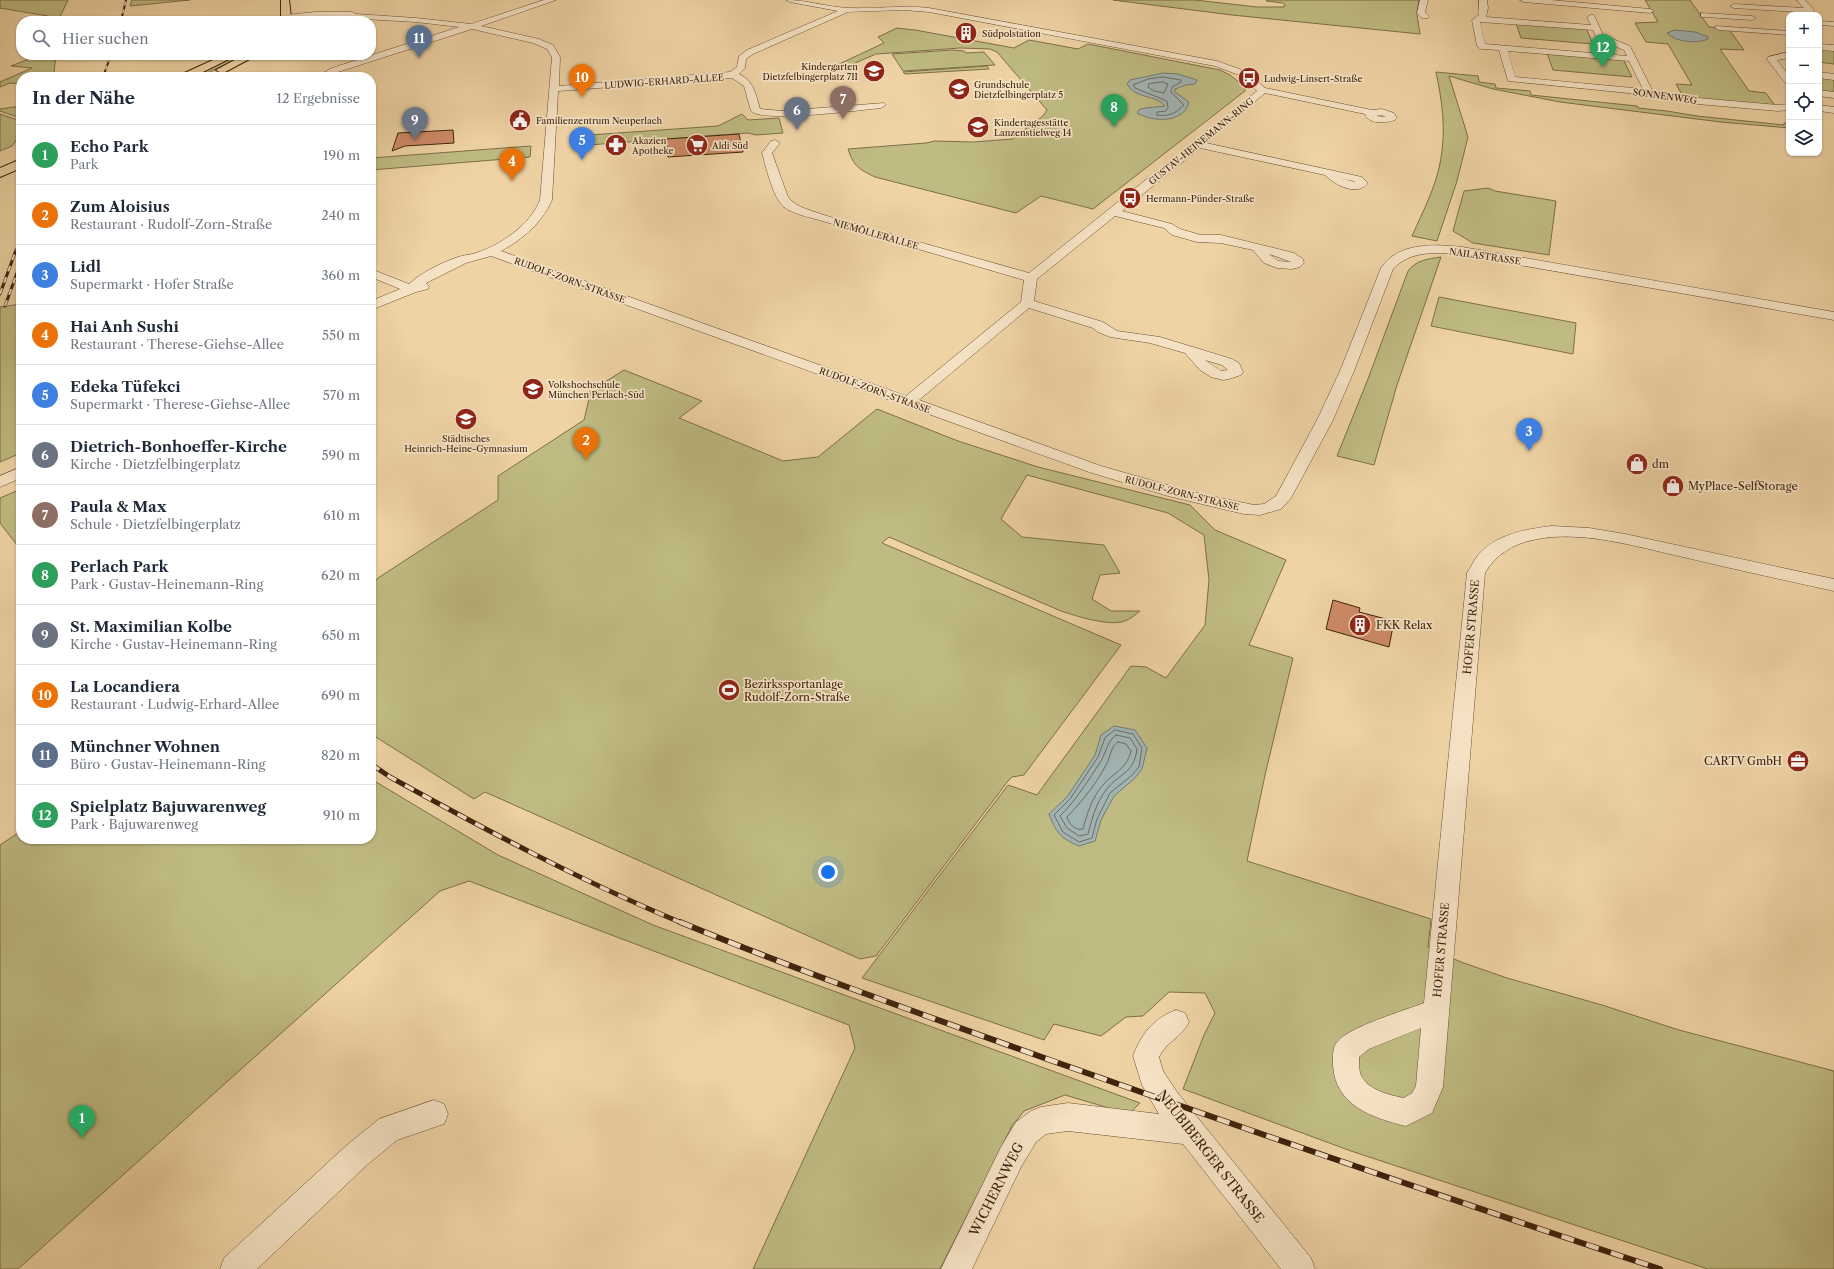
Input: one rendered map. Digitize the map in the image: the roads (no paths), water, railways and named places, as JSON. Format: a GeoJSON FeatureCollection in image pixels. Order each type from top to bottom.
{"type":"FeatureCollection","features":[{"type":"Feature","properties":{"kind":"main road"},"geometry":{"type":"LineString","coordinates":[[285,0],[286,16]]}},
{"type":"Feature","properties":{"kind":"main road"},"geometry":{"type":"LineString","coordinates":[[195,72],[221,60]]}},
{"type":"Feature","properties":{"kind":"main road"},"geometry":{"type":"LineString","coordinates":[[216,72],[241,60]]}},
{"type":"Feature","properties":{"kind":"main road"},"geometry":{"type":"LineString","coordinates":[[0,162],[16,154]]}},
{"type":"Feature","properties":{"kind":"main road"},"geometry":{"type":"LineString","coordinates":[[0,173],[16,165]]}},
{"type":"Feature","properties":{"kind":"street"},"geometry":{"type":"LineString","coordinates":[[376,57],[552,0]]}},
{"type":"Feature","properties":{"kind":"street","name":"GUSTAV-HEINEMANN-RING"},"geometry":{"type":"LineString","coordinates":[[790,0],[847,10],[904,8],[929,10],[1217,64],[1242,73],[1262,90],[1260,94],[1031,278]]}},
{"type":"Feature","properties":{"kind":"street"},"geometry":{"type":"LineString","coordinates":[[1424,0],[1421,13],[1425,16]]}},
{"type":"Feature","properties":{"kind":"street"},"geometry":{"type":"LineString","coordinates":[[1524,0],[1586,5],[1604,3],[1650,11]]}},
{"type":"Feature","properties":{"kind":"street"},"geometry":{"type":"LineString","coordinates":[[1731,3],[1810,11],[1802,0]]}},
{"type":"Feature","properties":{"kind":"street"},"geometry":{"type":"LineString","coordinates":[[1731,3],[1742,17]]}},
{"type":"Feature","properties":{"kind":"street"},"geometry":{"type":"LineString","coordinates":[[1486,5],[1483,16],[1476,20],[1482,50],[1503,48],[1633,59]]}},
{"type":"Feature","properties":{"kind":"street"},"geometry":{"type":"LineString","coordinates":[[1586,5],[1600,37],[1628,48],[1649,92]]}},
{"type":"Feature","properties":{"kind":"street","name":"LUDWIG-ERHARD-ALLEE"},"geometry":{"type":"LineString","coordinates":[[554,89],[733,75],[741,68],[742,58],[750,52],[847,10]]}},
{"type":"Feature","properties":{"kind":"street"},"geometry":{"type":"LineString","coordinates":[[305,16],[315,14],[339,14],[354,16]]}},
{"type":"Feature","properties":{"kind":"street"},"geometry":{"type":"LineString","coordinates":[[1704,15],[1742,17],[1762,20],[1786,49],[1771,59],[1785,72]]}},
{"type":"Feature","properties":{"kind":"street"},"geometry":{"type":"LineString","coordinates":[[376,18],[416,20],[471,26],[536,42],[550,47],[556,57],[548,180],[544,208],[540,215],[523,230],[472,264],[428,285],[411,289],[376,304]]}},
{"type":"Feature","properties":{"kind":"street"},"geometry":{"type":"LineString","coordinates":[[1479,19],[1595,28]]}},
{"type":"Feature","properties":{"kind":"street"},"geometry":{"type":"LineString","coordinates":[[1822,23],[1834,24]]}},
{"type":"Feature","properties":{"kind":"street"},"geometry":{"type":"LineString","coordinates":[[1712,28],[1786,32]]}},
{"type":"Feature","properties":{"kind":"street"},"geometry":{"type":"LineString","coordinates":[[1822,46],[1834,48]]}},
{"type":"Feature","properties":{"kind":"street","name":"SONNENWEG"},"geometry":{"type":"LineString","coordinates":[[1503,48],[1511,79],[1649,92],[1686,100],[1778,108],[1786,107]]}},
{"type":"Feature","properties":{"kind":"street"},"geometry":{"type":"LineString","coordinates":[[331,72],[366,60]]}},
{"type":"Feature","properties":{"kind":"street"},"geometry":{"type":"LineString","coordinates":[[733,75],[744,79],[747,82],[756,111],[764,113],[782,114],[881,105]]}},
{"type":"Feature","properties":{"kind":"street"},"geometry":{"type":"LineString","coordinates":[[1822,75],[1834,77]]}},
{"type":"Feature","properties":{"kind":"street"},"geometry":{"type":"LineString","coordinates":[[1262,90],[1372,112]]}},
{"type":"Feature","properties":{"kind":"street"},"geometry":{"type":"LineString","coordinates":[[1822,93],[1834,95]]}},
{"type":"Feature","properties":{"kind":"street"},"geometry":{"type":"LineString","coordinates":[[1822,108],[1834,110]]}},
{"type":"Feature","properties":{"kind":"street","name":"NIEMÖLLERALLEE"},"geometry":{"type":"LineString","coordinates":[[775,143],[767,153],[782,197],[787,204],[794,208],[844,225],[1031,278]]}},
{"type":"Feature","properties":{"kind":"street"},"geometry":{"type":"LineString","coordinates":[[1197,144],[1329,173]]}},
{"type":"Feature","properties":{"kind":"street"},"geometry":{"type":"LineString","coordinates":[[1113,212],[1168,226],[1176,232],[1201,239],[1221,239],[1257,248]]}},
{"type":"Feature","properties":{"kind":"street","name":"NAILASTRASSE"},"geometry":{"type":"LineString","coordinates":[[1266,509],[1277,505],[1283,498],[1325,420],[1347,371],[1386,268],[1399,256],[1429,250],[1462,251],[1834,316]]}},
{"type":"Feature","properties":{"kind":"street","name":"RUDOLF-ZORN-STRASSE"},"geometry":{"type":"LineString","coordinates":[[485,254],[1135,482],[1227,506],[1253,510],[1266,509]]}},
{"type":"Feature","properties":{"kind":"street"},"geometry":{"type":"LineString","coordinates":[[376,276],[411,289]]}},
{"type":"Feature","properties":{"kind":"street"},"geometry":{"type":"LineString","coordinates":[[908,402],[1027,303],[1031,278]]}},
{"type":"Feature","properties":{"kind":"street"},"geometry":{"type":"LineString","coordinates":[[1027,303],[1098,324],[1102,330],[1126,337],[1148,339],[1191,352]]}},
{"type":"Feature","properties":{"kind":"street"},"geometry":{"type":"LineString","coordinates":[[0,482],[16,474]]}},
{"type":"Feature","properties":{"kind":"street","name":"HOFER STRASSE"},"geometry":{"type":"LineString","coordinates":[[1435,1011],[1443,945],[1476,573],[1485,558],[1510,541],[1536,533],[1591,533],[1625,539],[1834,585]]}},
{"type":"Feature","properties":{"kind":"street","name":"NEUBIBERGER STRASSE"},"geometry":{"type":"LineString","coordinates":[[1176,1022],[1154,1040],[1146,1056],[1151,1076],[1167,1102],[1300,1269]]}},
{"type":"Feature","properties":{"kind":"street"},"geometry":{"type":"LineString","coordinates":[[235,1269],[357,1155],[388,1129],[434,1114]]}},
{"type":"Feature","properties":{"kind":"street","name":"WICHERNWEG"},"geometry":{"type":"LineString","coordinates":[[956,1269],[1011,1157],[1026,1132],[1041,1121],[1068,1117],[1190,1131]]}},
{"type":"Feature","properties":{"kind":"water"},"geometry":{"type":"Polygon","coordinates":[[[1675,30],[1695,32],[1708,37],[1708,39],[1692,42],[1675,38],[1667,33],[1675,30]]]}},
{"type":"Feature","properties":{"kind":"water"},"geometry":{"type":"Polygon","coordinates":[[[1163,73],[1178,74],[1197,80],[1195,84],[1186,85],[1175,89],[1175,92],[1189,102],[1186,109],[1174,118],[1167,119],[1151,118],[1137,113],[1140,109],[1165,106],[1157,100],[1140,95],[1130,89],[1127,84],[1130,80],[1163,73]]]}},
{"type":"Feature","properties":{"kind":"water"},"geometry":{"type":"Polygon","coordinates":[[[1114,726],[1135,730],[1147,748],[1142,769],[1134,779],[1114,796],[1101,820],[1095,841],[1079,846],[1067,840],[1060,834],[1049,814],[1067,797],[1095,755],[1101,735],[1114,726]]]}},
{"type":"Feature","properties":{"kind":"railway"},"geometry":{"type":"LineString","coordinates":[[122,16],[126,0]]}},
{"type":"Feature","properties":{"kind":"railway"},"geometry":{"type":"LineString","coordinates":[[105,72],[109,60]]}},
{"type":"Feature","properties":{"kind":"railway"},"geometry":{"type":"LineString","coordinates":[[0,294],[16,250]]}},
{"type":"Feature","properties":{"kind":"railway"},"geometry":{"type":"LineString","coordinates":[[5,306],[16,276]]}},
{"type":"Feature","properties":{"kind":"railway"},"geometry":{"type":"LineString","coordinates":[[376,767],[390,777],[534,854],[607,890],[682,923]]}},
{"type":"Feature","properties":{"kind":"railway"},"geometry":{"type":"LineString","coordinates":[[680,922],[817,976],[1047,1059],[1353,1166],[1660,1269]]}},
{"type":"Feature","properties":{"kind":"place","name":"Südpolstation"},"geometry":{"type":"Point","coordinates":[966,33]}},
{"type":"Feature","properties":{"kind":"place","name":"Münchner Wohnen"},"geometry":{"type":"Point","coordinates":[419,58]}},
{"type":"Feature","properties":{"kind":"place","name":"Spielplatz Bajuwarenweg"},"geometry":{"type":"Point","coordinates":[1603,67]}},
{"type":"Feature","properties":{"kind":"place","name":"Kindergarten Dietzfelbingerplatz 7II"},"geometry":{"type":"Point","coordinates":[874,71]}},
{"type":"Feature","properties":{"kind":"place","name":"Ludwig-Linsert-Straße"},"geometry":{"type":"Point","coordinates":[1249,78]}},
{"type":"Feature","properties":{"kind":"place","name":"Grundschule Dietzfelbingerplatz 5"},"geometry":{"type":"Point","coordinates":[959,89]}},
{"type":"Feature","properties":{"kind":"place","name":"La Locandiera"},"geometry":{"type":"Point","coordinates":[582,97]}},
{"type":"Feature","properties":{"kind":"place","name":"Paula & Max"},"geometry":{"type":"Point","coordinates":[843,119]}},
{"type":"Feature","properties":{"kind":"place","name":"Familienzentrum Neuperlach"},"geometry":{"type":"Point","coordinates":[520,120]}},
{"type":"Feature","properties":{"kind":"place","name":"Kindertagesstätte Lanzenstielweg 14"},"geometry":{"type":"Point","coordinates":[978,127]}},
{"type":"Feature","properties":{"kind":"place","name":"Perlach Park"},"geometry":{"type":"Point","coordinates":[1114,127]}},
{"type":"Feature","properties":{"kind":"place","name":"Dietrich-Bonhoeffer-Kirche"},"geometry":{"type":"Point","coordinates":[797,130]}},
{"type":"Feature","properties":{"kind":"place","name":"St. Maximilian Kolbe"},"geometry":{"type":"Point","coordinates":[415,140]}},
{"type":"Feature","properties":{"kind":"place","name":"Akazien Apotheke"},"geometry":{"type":"Point","coordinates":[616,145]}},
{"type":"Feature","properties":{"kind":"place","name":"Aldi Süd"},"geometry":{"type":"Point","coordinates":[697,145]}},
{"type":"Feature","properties":{"kind":"place","name":"Edeka Tüfekci"},"geometry":{"type":"Point","coordinates":[582,160]}},
{"type":"Feature","properties":{"kind":"place","name":"Hai Anh Sushi"},"geometry":{"type":"Point","coordinates":[512,181]}},
{"type":"Feature","properties":{"kind":"place","name":"Hermann-Pünder-Straße"},"geometry":{"type":"Point","coordinates":[1130,198]}},
{"type":"Feature","properties":{"kind":"place","name":"Volkshochschule München Perlach-Süd"},"geometry":{"type":"Point","coordinates":[533,389]}},
{"type":"Feature","properties":{"kind":"place","name":"Städtisches Heinrich-Heine-Gymnasium"},"geometry":{"type":"Point","coordinates":[466,419]}},
{"type":"Feature","properties":{"kind":"place","name":"Lidl"},"geometry":{"type":"Point","coordinates":[1529,451]}},
{"type":"Feature","properties":{"kind":"place","name":"Zum Aloisius"},"geometry":{"type":"Point","coordinates":[586,460]}},
{"type":"Feature","properties":{"kind":"place","name":"dm"},"geometry":{"type":"Point","coordinates":[1637,464]}},
{"type":"Feature","properties":{"kind":"place","name":"MyPlace-SelfStorage"},"geometry":{"type":"Point","coordinates":[1673,486]}},
{"type":"Feature","properties":{"kind":"place","name":"FKK Relax"},"geometry":{"type":"Point","coordinates":[1360,625]}},
{"type":"Feature","properties":{"kind":"place","name":"Bezirkssportanlage Rudolf-Zorn-Straße"},"geometry":{"type":"Point","coordinates":[729,690]}},
{"type":"Feature","properties":{"kind":"place","name":"CARTV GmbH"},"geometry":{"type":"Point","coordinates":[1798,761]}},
{"type":"Feature","properties":{"kind":"place","name":"Echo Park"},"geometry":{"type":"Point","coordinates":[82,1138]}}]}
